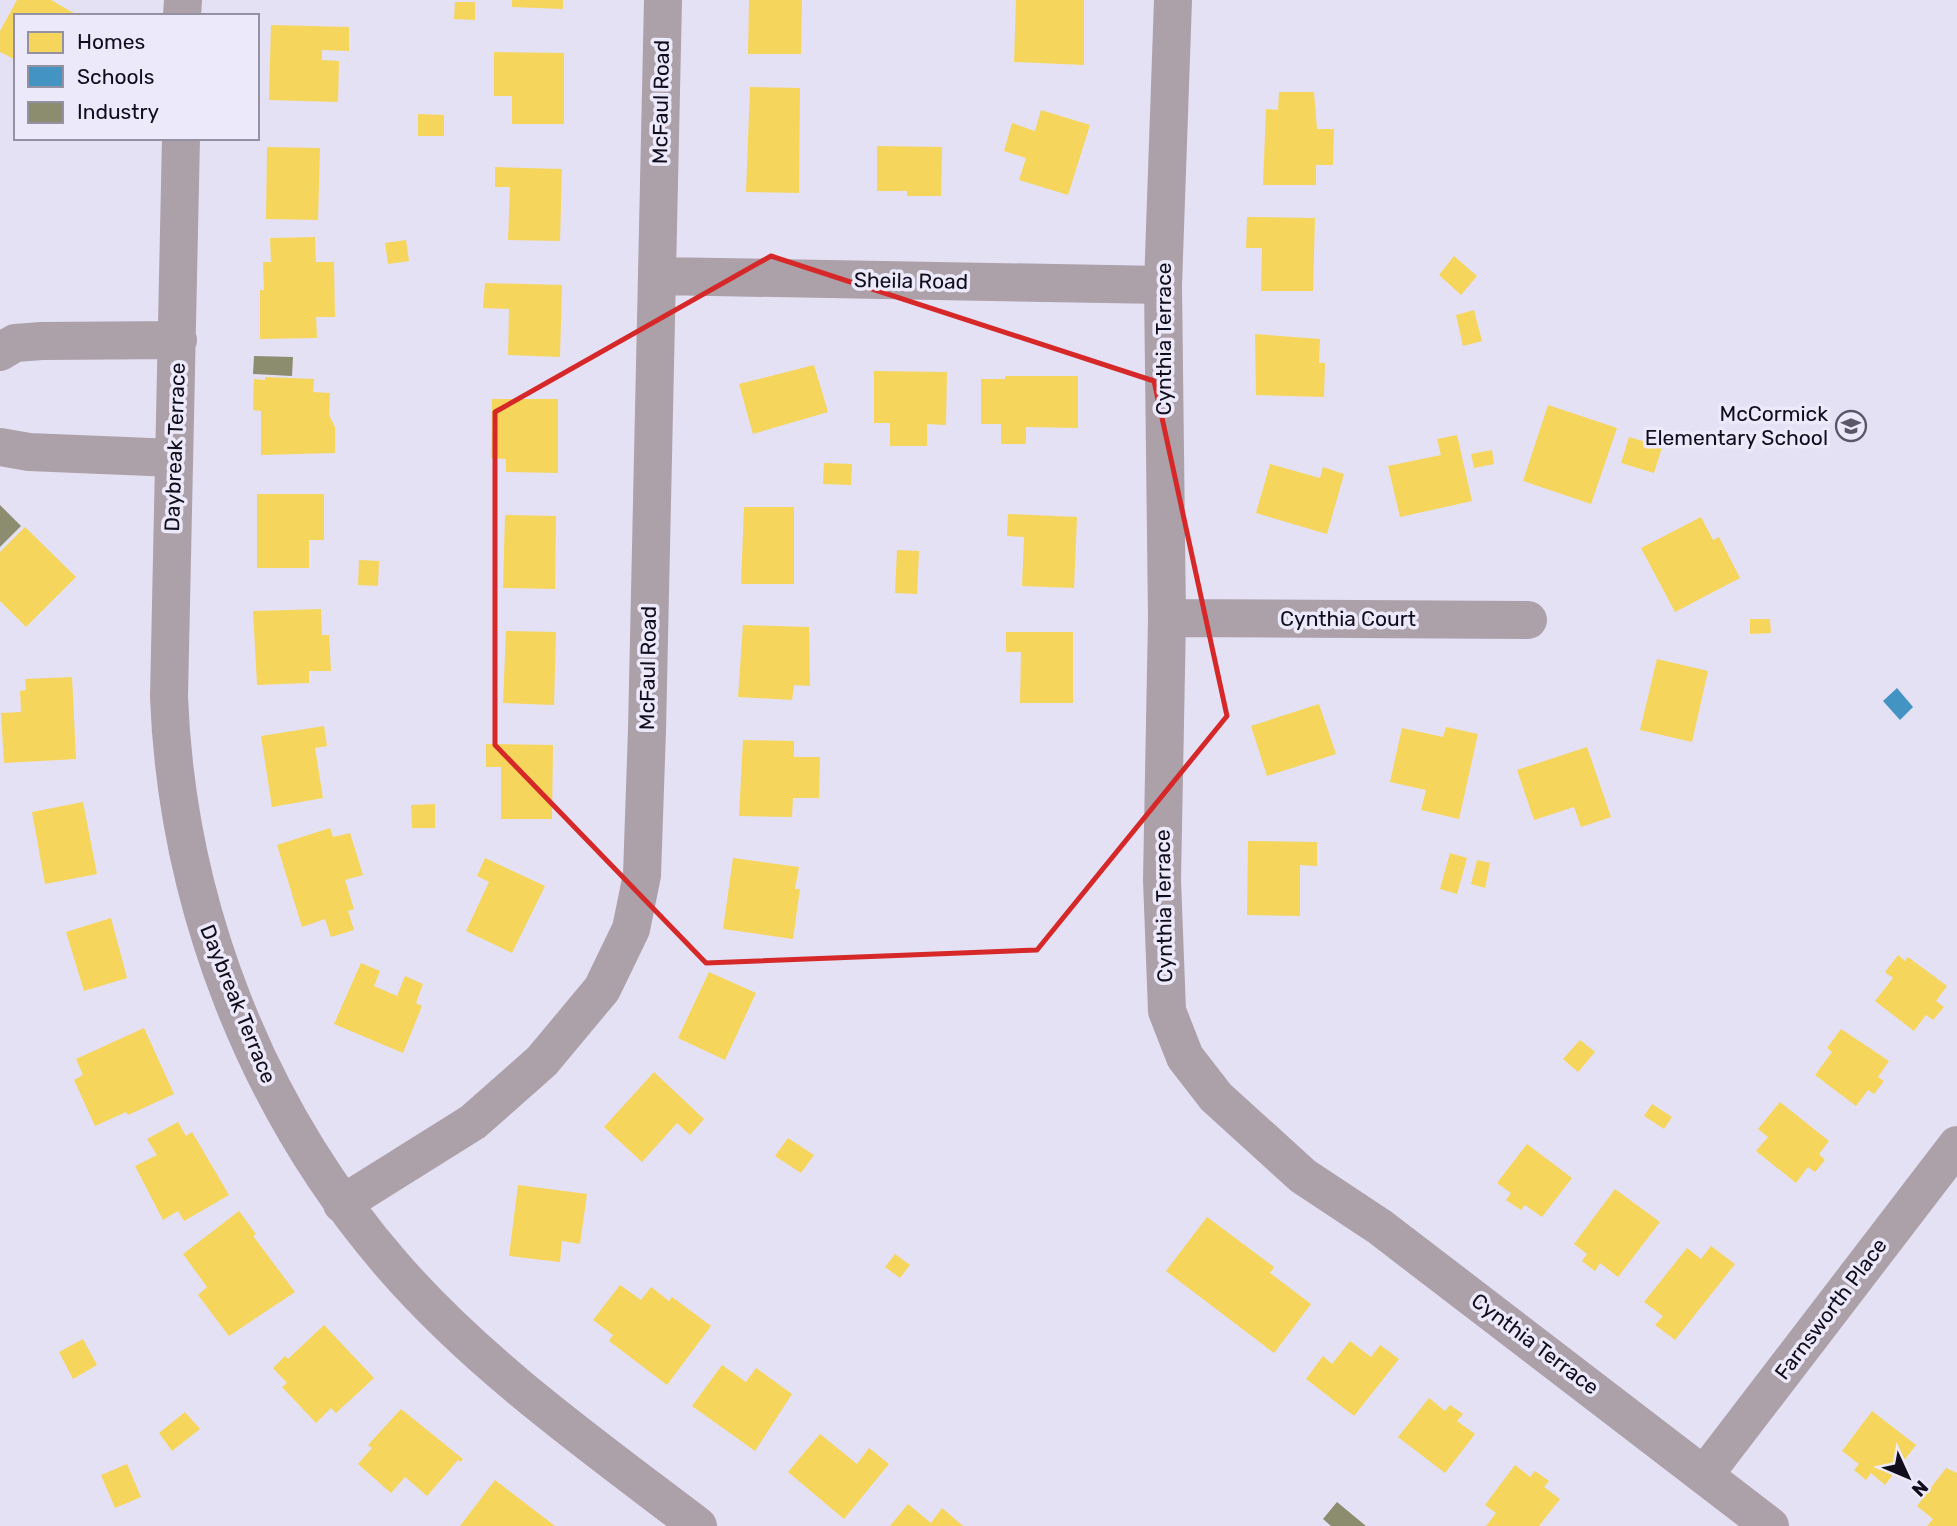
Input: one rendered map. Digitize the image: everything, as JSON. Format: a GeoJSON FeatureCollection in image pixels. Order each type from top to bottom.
{"type":"FeatureCollection","features":[{"type":"Feature","properties":{"kind":"street","name":"McFaul Road"},"geometry":{"type":"LineString","coordinates":[[342,1204],[473,1122],[542,1061],[602,989],[631,929],[642,875],[659,276],[663,0]]}},
{"type":"Feature","properties":{"kind":"street","name":"Cynthia Terrace"},"geometry":{"type":"LineString","coordinates":[[1172,0],[1163,285],[1167,618],[1162,880],[1167,1011],[1189,1065],[1216,1097],[1303,1176],[1380,1227],[1770,1526]]}},
{"type":"Feature","properties":{"kind":"street","name":"Daybreak Terrace"},"geometry":{"type":"LineString","coordinates":[[181,140],[170,744],[185,848],[210,942],[277,1100],[342,1204],[393,1267],[495,1366],[698,1526]]}},
{"type":"Feature","properties":{"kind":"street","name":"Sheila Road"},"geometry":{"type":"LineString","coordinates":[[659,276],[1163,285]]}},
{"type":"Feature","properties":{"kind":"street"},"geometry":{"type":"LineString","coordinates":[[0,352],[15,343],[42,341],[178,340]]}},
{"type":"Feature","properties":{"kind":"street"},"geometry":{"type":"LineString","coordinates":[[0,447],[29,452],[174,458]]}},
{"type":"Feature","properties":{"kind":"street","name":"Cynthia Court"},"geometry":{"type":"LineString","coordinates":[[1167,618],[1528,620]]}},
{"type":"Feature","properties":{"kind":"street","name":"Farnsworth Place"},"geometry":{"type":"LineString","coordinates":[[1705,1474],[1957,1144]]}},
{"type":"Feature","properties":{"kind":"highlighted area"},"geometry":{"type":"Polygon","coordinates":[[[771,256],[1154,381],[1227,716],[1037,950],[706,963],[495,745],[495,412],[771,256]]]}},
{"type":"Feature","properties":{"kind":"building: Homes"},"geometry":{"type":"Polygon","coordinates":[[[17,0],[51,0],[76,14],[14,14],[14,59],[0,52],[0,31],[17,0]]]}},
{"type":"Feature","properties":{"kind":"building: Homes"},"geometry":{"type":"Polygon","coordinates":[[[512,0],[563,0],[563,9],[512,7],[512,0]]]}},
{"type":"Feature","properties":{"kind":"building: Homes"},"geometry":{"type":"Polygon","coordinates":[[[749,0],[802,0],[801,54],[748,54],[749,0]]]}},
{"type":"Feature","properties":{"kind":"building: Homes"},"geometry":{"type":"Polygon","coordinates":[[[1016,0],[1084,0],[1084,65],[1014,62],[1016,0]]]}},
{"type":"Feature","properties":{"kind":"building: Homes"},"geometry":{"type":"Polygon","coordinates":[[[455,2],[475,2],[475,20],[454,19],[455,2]]]}},
{"type":"Feature","properties":{"kind":"building: Homes"},"geometry":{"type":"Polygon","coordinates":[[[271,25],[349,27],[349,51],[322,50],[322,60],[339,61],[338,102],[269,100],[271,25]]]}},
{"type":"Feature","properties":{"kind":"building: Homes"},"geometry":{"type":"Polygon","coordinates":[[[494,52],[564,53],[564,124],[512,124],[512,96],[494,96],[494,52]]]}},
{"type":"Feature","properties":{"kind":"building: Homes"},"geometry":{"type":"Polygon","coordinates":[[[750,87],[800,88],[799,193],[746,192],[750,87]]]}},
{"type":"Feature","properties":{"kind":"building: Homes"},"geometry":{"type":"Polygon","coordinates":[[[1279,92],[1314,92],[1317,129],[1334,129],[1333,165],[1316,165],[1316,185],[1263,185],[1266,109],[1278,110],[1279,92]]]}},
{"type":"Feature","properties":{"kind":"building: Homes"},"geometry":{"type":"Polygon","coordinates":[[[1041,110],[1090,125],[1068,195],[1019,180],[1026,158],[1004,151],[1012,123],[1035,131],[1041,110]]]}},
{"type":"Feature","properties":{"kind":"building: Homes"},"geometry":{"type":"Polygon","coordinates":[[[418,114],[444,115],[444,136],[418,136],[418,114]]]}},
{"type":"Feature","properties":{"kind":"building: Homes"},"geometry":{"type":"Polygon","coordinates":[[[877,146],[942,147],[941,196],[907,196],[907,191],[877,191],[877,146]]]}},
{"type":"Feature","properties":{"kind":"building: Homes"},"geometry":{"type":"Polygon","coordinates":[[[267,147],[320,148],[318,220],[266,219],[267,147]]]}},
{"type":"Feature","properties":{"kind":"building: Homes"},"geometry":{"type":"Polygon","coordinates":[[[495,167],[562,169],[560,241],[508,240],[510,187],[495,187],[495,167]]]}},
{"type":"Feature","properties":{"kind":"building: Homes"},"geometry":{"type":"Polygon","coordinates":[[[1247,217],[1315,218],[1313,291],[1261,291],[1262,248],[1246,248],[1247,217]]]}},
{"type":"Feature","properties":{"kind":"building: Homes"},"geometry":{"type":"Polygon","coordinates":[[[315,237],[316,262],[334,262],[335,317],[316,317],[317,338],[260,339],[260,290],[264,290],[263,262],[271,262],[270,238],[315,237]]]}},
{"type":"Feature","properties":{"kind":"building: Homes"},"geometry":{"type":"Polygon","coordinates":[[[406,240],[409,261],[388,264],[385,243],[406,240]]]}},
{"type":"Feature","properties":{"kind":"building: Homes"},"geometry":{"type":"Polygon","coordinates":[[[1454,256],[1477,276],[1461,295],[1439,275],[1454,256]]]}},
{"type":"Feature","properties":{"kind":"building: Homes"},"geometry":{"type":"Polygon","coordinates":[[[485,283],[562,285],[560,357],[508,355],[509,309],[483,308],[485,283]]]}},
{"type":"Feature","properties":{"kind":"building: Homes"},"geometry":{"type":"Polygon","coordinates":[[[1474,310],[1482,341],[1463,346],[1456,315],[1474,310]]]}},
{"type":"Feature","properties":{"kind":"building: Homes"},"geometry":{"type":"Polygon","coordinates":[[[1255,334],[1320,339],[1319,363],[1325,363],[1324,397],[1256,395],[1255,334]]]}},
{"type":"Feature","properties":{"kind":"building: Homes"},"geometry":{"type":"Polygon","coordinates":[[[814,365],[828,412],[753,434],[739,384],[814,365]]]}},
{"type":"Feature","properties":{"kind":"building: Homes"},"geometry":{"type":"Polygon","coordinates":[[[874,371],[947,372],[946,425],[927,424],[927,446],[890,446],[890,423],[874,423],[874,371]]]}},
{"type":"Feature","properties":{"kind":"building: Homes"},"geometry":{"type":"Polygon","coordinates":[[[1005,376],[1078,376],[1078,428],[1026,427],[1026,444],[1001,444],[1001,424],[981,424],[981,379],[1005,379],[1005,376]]]}},
{"type":"Feature","properties":{"kind":"building: Homes"},"geometry":{"type":"Polygon","coordinates":[[[265,377],[314,379],[313,392],[330,393],[329,415],[335,427],[335,453],[261,455],[261,411],[253,410],[254,379],[265,380],[265,377]]]}},
{"type":"Feature","properties":{"kind":"building: Homes"},"geometry":{"type":"Polygon","coordinates":[[[492,399],[558,399],[558,473],[506,472],[506,459],[491,458],[492,399]]]}},
{"type":"Feature","properties":{"kind":"building: Homes"},"geometry":{"type":"Polygon","coordinates":[[[1548,405],[1617,428],[1591,504],[1523,481],[1548,405]]]}},
{"type":"Feature","properties":{"kind":"building: Homes"},"geometry":{"type":"Polygon","coordinates":[[[1457,435],[1472,501],[1400,517],[1388,466],[1441,455],[1437,439],[1457,435]]]}},
{"type":"Feature","properties":{"kind":"building: Homes"},"geometry":{"type":"Polygon","coordinates":[[[1629,437],[1662,447],[1654,473],[1621,463],[1629,437]]]}},
{"type":"Feature","properties":{"kind":"building: Homes"},"geometry":{"type":"Polygon","coordinates":[[[1492,450],[1494,464],[1474,468],[1471,454],[1492,450]]]}},
{"type":"Feature","properties":{"kind":"building: Homes"},"geometry":{"type":"Polygon","coordinates":[[[824,463],[852,464],[851,485],[823,484],[824,463]]]}},
{"type":"Feature","properties":{"kind":"building: Homes"},"geometry":{"type":"Polygon","coordinates":[[[1270,464],[1320,478],[1323,467],[1344,474],[1327,534],[1256,513],[1270,464]]]}},
{"type":"Feature","properties":{"kind":"building: Homes"},"geometry":{"type":"Polygon","coordinates":[[[257,494],[324,494],[324,540],[309,540],[309,568],[257,568],[257,494]]]}},
{"type":"Feature","properties":{"kind":"building: Homes"},"geometry":{"type":"Polygon","coordinates":[[[744,507],[794,507],[794,584],[741,584],[744,507]]]}},
{"type":"Feature","properties":{"kind":"building: Homes"},"geometry":{"type":"Polygon","coordinates":[[[1008,514],[1077,517],[1074,588],[1022,586],[1024,537],[1007,536],[1008,514]]]}},
{"type":"Feature","properties":{"kind":"building: Homes"},"geometry":{"type":"Polygon","coordinates":[[[505,515],[556,516],[555,589],[503,588],[505,515]]]}},
{"type":"Feature","properties":{"kind":"building: Homes"},"geometry":{"type":"Polygon","coordinates":[[[1701,517],[1713,540],[1719,537],[1740,578],[1675,612],[1641,548],[1701,517]]]}},
{"type":"Feature","properties":{"kind":"building: Homes"},"geometry":{"type":"Polygon","coordinates":[[[25,527],[76,577],[26,627],[0,601],[0,552],[25,527]]]}},
{"type":"Feature","properties":{"kind":"building: Homes"},"geometry":{"type":"Polygon","coordinates":[[[897,550],[919,551],[917,594],[895,593],[897,550]]]}},
{"type":"Feature","properties":{"kind":"building: Homes"},"geometry":{"type":"Polygon","coordinates":[[[359,560],[379,561],[378,586],[358,585],[359,560]]]}},
{"type":"Feature","properties":{"kind":"building: Homes"},"geometry":{"type":"Polygon","coordinates":[[[321,609],[322,635],[329,635],[331,671],[309,671],[309,683],[257,685],[253,611],[321,609]]]}},
{"type":"Feature","properties":{"kind":"building: Homes"},"geometry":{"type":"Polygon","coordinates":[[[1750,619],[1770,619],[1771,633],[1750,634],[1750,619]]]}},
{"type":"Feature","properties":{"kind":"building: Homes"},"geometry":{"type":"Polygon","coordinates":[[[743,625],[809,627],[810,686],[794,685],[792,700],[738,697],[743,625]]]}},
{"type":"Feature","properties":{"kind":"building: Homes"},"geometry":{"type":"Polygon","coordinates":[[[506,631],[556,632],[554,705],[503,703],[506,631]]]}},
{"type":"Feature","properties":{"kind":"building: Homes"},"geometry":{"type":"Polygon","coordinates":[[[1006,632],[1073,632],[1073,703],[1020,703],[1021,652],[1006,652],[1006,632]]]}},
{"type":"Feature","properties":{"kind":"building: Homes"},"geometry":{"type":"Polygon","coordinates":[[[1657,659],[1708,671],[1692,742],[1640,730],[1657,659]]]}},
{"type":"Feature","properties":{"kind":"building: Homes"},"geometry":{"type":"Polygon","coordinates":[[[72,677],[76,759],[4,763],[1,713],[21,712],[20,691],[26,690],[25,679],[72,677]]]}},
{"type":"Feature","properties":{"kind":"building: Homes"},"geometry":{"type":"Polygon","coordinates":[[[1319,704],[1336,754],[1267,776],[1251,726],[1319,704]]]}},
{"type":"Feature","properties":{"kind":"building: Homes"},"geometry":{"type":"Polygon","coordinates":[[[324,726],[327,746],[315,748],[323,798],[272,807],[261,736],[324,726]]]}},
{"type":"Feature","properties":{"kind":"building: Homes"},"geometry":{"type":"Polygon","coordinates":[[[1446,727],[1478,734],[1459,819],[1421,810],[1426,790],[1390,782],[1402,728],[1443,737],[1446,727]]]}},
{"type":"Feature","properties":{"kind":"building: Homes"},"geometry":{"type":"Polygon","coordinates":[[[743,740],[794,741],[794,757],[820,757],[819,798],[793,798],[792,817],[739,816],[743,740]]]}},
{"type":"Feature","properties":{"kind":"building: Homes"},"geometry":{"type":"Polygon","coordinates":[[[486,744],[553,745],[552,819],[501,819],[501,767],[486,767],[486,744]]]}},
{"type":"Feature","properties":{"kind":"building: Homes"},"geometry":{"type":"Polygon","coordinates":[[[1587,747],[1611,817],[1581,827],[1574,807],[1534,820],[1517,770],[1587,747]]]}},
{"type":"Feature","properties":{"kind":"building: Homes"},"geometry":{"type":"Polygon","coordinates":[[[83,802],[97,874],[45,884],[32,812],[83,802]]]}},
{"type":"Feature","properties":{"kind":"building: Homes"},"geometry":{"type":"Polygon","coordinates":[[[435,804],[435,828],[412,828],[411,805],[435,804]]]}},
{"type":"Feature","properties":{"kind":"building: Homes"},"geometry":{"type":"Polygon","coordinates":[[[330,828],[333,837],[350,833],[363,875],[345,880],[354,909],[348,911],[354,930],[331,937],[325,919],[302,927],[277,845],[330,828]]]}},
{"type":"Feature","properties":{"kind":"building: Homes"},"geometry":{"type":"Polygon","coordinates":[[[1248,841],[1317,842],[1317,866],[1300,865],[1300,916],[1247,915],[1248,841]]]}},
{"type":"Feature","properties":{"kind":"building: Homes"},"geometry":{"type":"Polygon","coordinates":[[[1450,853],[1467,858],[1457,894],[1440,889],[1450,853]]]}},
{"type":"Feature","properties":{"kind":"building: Homes"},"geometry":{"type":"Polygon","coordinates":[[[485,858],[545,886],[512,953],[466,931],[489,882],[477,876],[485,858]]]}},
{"type":"Feature","properties":{"kind":"building: Homes"},"geometry":{"type":"Polygon","coordinates":[[[733,858],[799,867],[795,889],[800,889],[793,939],[723,929],[733,858]]]}},
{"type":"Feature","properties":{"kind":"building: Homes"},"geometry":{"type":"Polygon","coordinates":[[[1477,860],[1490,863],[1485,888],[1471,884],[1477,860]]]}},
{"type":"Feature","properties":{"kind":"building: Homes"},"geometry":{"type":"Polygon","coordinates":[[[111,918],[127,978],[84,991],[66,932],[111,918]]]}},
{"type":"Feature","properties":{"kind":"building: Homes"},"geometry":{"type":"Polygon","coordinates":[[[1898,955],[1905,961],[1908,957],[1947,986],[1936,1001],[1944,1007],[1933,1020],[1926,1015],[1914,1031],[1875,1001],[1893,978],[1885,972],[1898,955]]]}},
{"type":"Feature","properties":{"kind":"building: Homes"},"geometry":{"type":"Polygon","coordinates":[[[361,963],[380,971],[374,986],[397,996],[405,976],[423,984],[416,1003],[422,1006],[403,1053],[334,1024],[361,963]]]}},
{"type":"Feature","properties":{"kind":"building: Homes"},"geometry":{"type":"Polygon","coordinates":[[[709,972],[756,993],[725,1060],[678,1038],[709,972]]]}},
{"type":"Feature","properties":{"kind":"building: Homes"},"geometry":{"type":"Polygon","coordinates":[[[144,1028],[174,1094],[128,1115],[126,1112],[95,1126],[74,1080],[83,1075],[76,1059],[144,1028]]]}},
{"type":"Feature","properties":{"kind":"building: Homes"},"geometry":{"type":"Polygon","coordinates":[[[1841,1029],[1889,1061],[1878,1077],[1884,1081],[1874,1094],[1868,1090],[1856,1106],[1815,1075],[1832,1052],[1827,1048],[1841,1029]]]}},
{"type":"Feature","properties":{"kind":"building: Homes"},"geometry":{"type":"Polygon","coordinates":[[[1580,1040],[1595,1052],[1578,1072],[1563,1059],[1580,1040]]]}},
{"type":"Feature","properties":{"kind":"building: Homes"},"geometry":{"type":"Polygon","coordinates":[[[654,1072],[704,1119],[690,1135],[677,1123],[642,1162],[604,1127],[654,1072]]]}},
{"type":"Feature","properties":{"kind":"building: Homes"},"geometry":{"type":"Polygon","coordinates":[[[1780,1102],[1829,1141],[1819,1154],[1825,1160],[1815,1172],[1808,1167],[1796,1183],[1756,1151],[1768,1137],[1758,1129],[1780,1102]]]}},
{"type":"Feature","properties":{"kind":"building: Homes"},"geometry":{"type":"Polygon","coordinates":[[[1652,1104],[1672,1117],[1664,1129],[1644,1116],[1652,1104]]]}},
{"type":"Feature","properties":{"kind":"building: Homes"},"geometry":{"type":"Polygon","coordinates":[[[178,1122],[186,1136],[192,1132],[229,1195],[184,1221],[178,1211],[163,1220],[135,1166],[157,1155],[147,1139],[178,1122]]]}},
{"type":"Feature","properties":{"kind":"building: Homes"},"geometry":{"type":"Polygon","coordinates":[[[788,1138],[814,1155],[801,1173],[775,1156],[788,1138]]]}},
{"type":"Feature","properties":{"kind":"building: Homes"},"geometry":{"type":"Polygon","coordinates":[[[1527,1144],[1572,1178],[1542,1217],[1525,1205],[1521,1210],[1506,1200],[1511,1193],[1497,1183],[1527,1144]]]}},
{"type":"Feature","properties":{"kind":"building: Homes"},"geometry":{"type":"Polygon","coordinates":[[[518,1185],[587,1194],[580,1244],[562,1241],[560,1262],[509,1256],[518,1185]]]}},
{"type":"Feature","properties":{"kind":"building: Homes"},"geometry":{"type":"Polygon","coordinates":[[[1615,1189],[1660,1222],[1618,1277],[1600,1263],[1595,1271],[1582,1261],[1587,1254],[1574,1244],[1615,1189]]]}},
{"type":"Feature","properties":{"kind":"building: Homes"},"geometry":{"type":"Polygon","coordinates":[[[239,1211],[256,1234],[253,1236],[295,1292],[229,1336],[198,1295],[207,1287],[183,1254],[239,1211]]]}},
{"type":"Feature","properties":{"kind":"building: Homes"},"geometry":{"type":"Polygon","coordinates":[[[1207,1217],[1274,1267],[1270,1273],[1311,1304],[1274,1353],[1166,1271],[1207,1217]]]}},
{"type":"Feature","properties":{"kind":"building: Homes"},"geometry":{"type":"Polygon","coordinates":[[[1711,1246],[1735,1264],[1675,1340],[1655,1325],[1663,1316],[1644,1302],[1687,1248],[1701,1259],[1711,1246]]]}},
{"type":"Feature","properties":{"kind":"building: Homes"},"geometry":{"type":"Polygon","coordinates":[[[895,1254],[910,1265],[900,1278],[885,1267],[895,1254]]]}},
{"type":"Feature","properties":{"kind":"building: Homes"},"geometry":{"type":"Polygon","coordinates":[[[620,1285],[641,1300],[651,1287],[669,1301],[672,1297],[711,1326],[667,1385],[609,1341],[613,1335],[593,1320],[620,1285]]]}},
{"type":"Feature","properties":{"kind":"building: Homes"},"geometry":{"type":"Polygon","coordinates":[[[324,1325],[374,1378],[336,1413],[331,1408],[316,1423],[282,1387],[287,1383],[273,1368],[285,1356],[288,1359],[324,1325]]]}},
{"type":"Feature","properties":{"kind":"building: Homes"},"geometry":{"type":"Polygon","coordinates":[[[83,1339],[97,1365],[73,1379],[59,1352],[83,1339]]]}},
{"type":"Feature","properties":{"kind":"building: Homes"},"geometry":{"type":"Polygon","coordinates":[[[1350,1341],[1371,1357],[1380,1345],[1399,1359],[1354,1416],[1306,1379],[1323,1356],[1332,1364],[1350,1341]]]}},
{"type":"Feature","properties":{"kind":"building: Homes"},"geometry":{"type":"Polygon","coordinates":[[[722,1365],[746,1382],[756,1368],[792,1394],[755,1451],[692,1406],[722,1365]]]}},
{"type":"Feature","properties":{"kind":"building: Homes"},"geometry":{"type":"Polygon","coordinates":[[[1429,1398],[1445,1411],[1450,1405],[1463,1414],[1457,1421],[1475,1434],[1445,1473],[1398,1437],[1429,1398]]]}},
{"type":"Feature","properties":{"kind":"building: Homes"},"geometry":{"type":"Polygon","coordinates":[[[401,1409],[463,1459],[460,1462],[458,1460],[427,1496],[405,1477],[391,1493],[358,1464],[372,1448],[368,1445],[401,1409]]]}},
{"type":"Feature","properties":{"kind":"building: Homes"},"geometry":{"type":"Polygon","coordinates":[[[1872,1411],[1916,1445],[1885,1485],[1871,1473],[1866,1480],[1854,1470],[1859,1464],[1842,1451],[1872,1411]]]}},
{"type":"Feature","properties":{"kind":"building: Homes"},"geometry":{"type":"Polygon","coordinates":[[[185,1412],[200,1429],[172,1451],[159,1433],[185,1412]]]}},
{"type":"Feature","properties":{"kind":"building: Homes"},"geometry":{"type":"Polygon","coordinates":[[[820,1434],[857,1464],[869,1448],[889,1464],[844,1519],[788,1472],[820,1434]]]}},
{"type":"Feature","properties":{"kind":"building: Homes"},"geometry":{"type":"Polygon","coordinates":[[[127,1464],[141,1497],[115,1508],[101,1475],[127,1464]]]}},
{"type":"Feature","properties":{"kind":"building: Homes"},"geometry":{"type":"Polygon","coordinates":[[[1515,1465],[1530,1477],[1535,1471],[1549,1481],[1544,1487],[1560,1499],[1539,1526],[1486,1526],[1496,1513],[1485,1505],[1515,1465]]]}},
{"type":"Feature","properties":{"kind":"building: Homes"},"geometry":{"type":"Polygon","coordinates":[[[1946,1468],[1957,1473],[1957,1526],[1927,1526],[1933,1519],[1917,1506],[1946,1468]]]}},
{"type":"Feature","properties":{"kind":"building: Homes"},"geometry":{"type":"Polygon","coordinates":[[[495,1480],[555,1526],[460,1526],[495,1480]]]}},
{"type":"Feature","properties":{"kind":"building: Homes"},"geometry":{"type":"Polygon","coordinates":[[[908,1504],[931,1523],[942,1508],[963,1526],[890,1526],[908,1504]]]}},
{"type":"Feature","properties":{"kind":"building: Schools"},"geometry":{"type":"Polygon","coordinates":[[[1897,688],[1913,707],[1900,720],[1883,701],[1897,688]]]}},
{"type":"Feature","properties":{"kind":"building: Industry"},"geometry":{"type":"Polygon","coordinates":[[[254,356],[293,357],[292,376],[253,374],[254,356]]]}},
{"type":"Feature","properties":{"kind":"building: Industry"},"geometry":{"type":"Polygon","coordinates":[[[0,505],[21,526],[0,547],[0,505]]]}},
{"type":"Feature","properties":{"kind":"building: Industry"},"geometry":{"type":"Polygon","coordinates":[[[1337,1502],[1366,1526],[1331,1526],[1323,1519],[1337,1502]]]}},
{"type":"Feature","properties":{"kind":"place","name":"McCormick Elementary School"},"geometry":{"type":"Point","coordinates":[1851,426]}}]}
